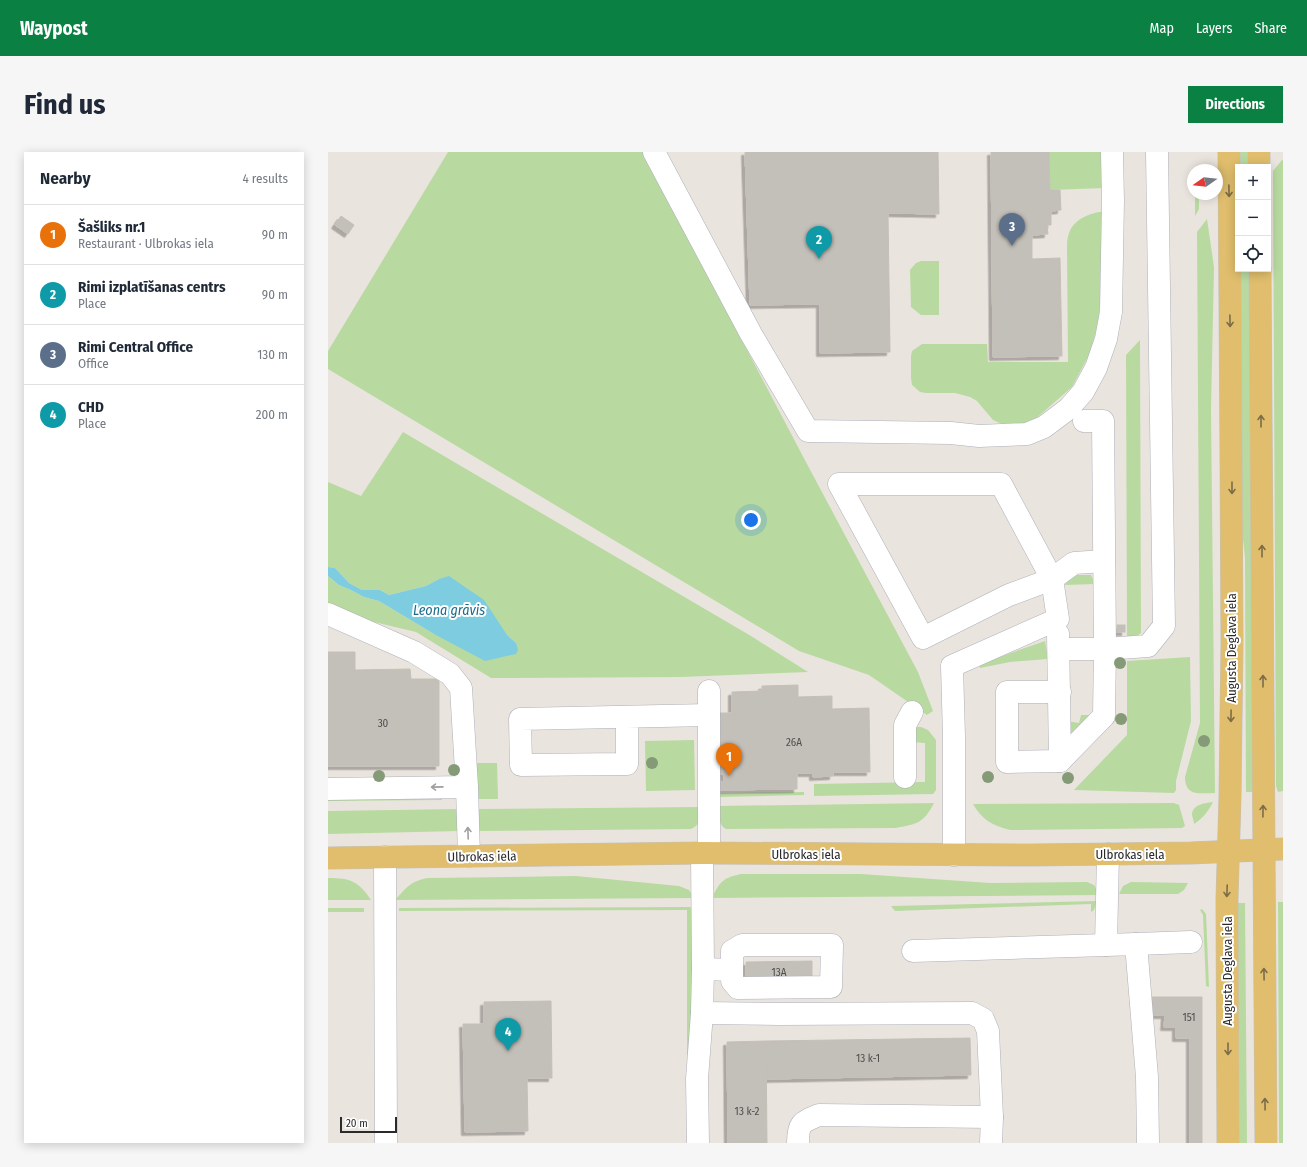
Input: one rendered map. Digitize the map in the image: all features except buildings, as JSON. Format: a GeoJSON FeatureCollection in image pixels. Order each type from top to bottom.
{"type":"FeatureCollection","features":[{"type":"Feature","properties":{"kind":"main road","name":"Augusta Deglava iela"},"geometry":{"type":"LineString","coordinates":[[1228,1143],[1227,899],[1232,643],[1229,152]]}},
{"type":"Feature","properties":{"kind":"main road"},"geometry":{"type":"LineString","coordinates":[[1259,152],[1259,164]]}},
{"type":"Feature","properties":{"kind":"main road"},"geometry":{"type":"LineString","coordinates":[[1260,272],[1273,849],[1266,1143]]}},
{"type":"Feature","properties":{"kind":"main road","name":"Ulbrokas iela"},"geometry":{"type":"LineString","coordinates":[[328,858],[706,853],[954,855],[1108,854],[1228,852],[1273,849]]}},
{"type":"Feature","properties":{"kind":"street"},"geometry":{"type":"LineString","coordinates":[[654,152],[751,334],[808,431],[951,433],[979,436],[1027,434],[1044,428],[1068,409],[1083,392],[1096,368],[1106,339],[1111,312],[1113,201],[1112,152]]}},
{"type":"Feature","properties":{"kind":"street"},"geometry":{"type":"LineString","coordinates":[[1059,649],[1105,649],[1148,646],[1164,626],[1157,152]]}},
{"type":"Feature","properties":{"kind":"street"},"geometry":{"type":"LineString","coordinates":[[1060,692],[1007,692],[1007,762],[1060,761],[1104,716],[1105,649],[1103,421],[1084,421]]}},
{"type":"Feature","properties":{"kind":"street"},"geometry":{"type":"LineString","coordinates":[[1060,761],[1058,619],[1052,579],[1001,484],[839,484],[923,638],[1009,596],[1052,579],[1074,563],[1104,561]]}},
{"type":"Feature","properties":{"kind":"street"},"geometry":{"type":"LineString","coordinates":[[328,614],[414,652],[450,674],[461,688],[467,787],[469,856]]}},
{"type":"Feature","properties":{"kind":"street"},"geometry":{"type":"LineString","coordinates":[[954,855],[954,737],[952,666],[1058,619]]}},
{"type":"Feature","properties":{"kind":"street"},"geometry":{"type":"LineString","coordinates":[[698,1143],[697,1079],[702,1013],[709,691]]}},
{"type":"Feature","properties":{"kind":"street"},"geometry":{"type":"LineString","coordinates":[[905,777],[905,725],[912,712]]}},
{"type":"Feature","properties":{"kind":"street"},"geometry":{"type":"LineString","coordinates":[[627,717],[627,764],[521,765],[520,719],[709,714]]}},
{"type":"Feature","properties":{"kind":"street"},"geometry":{"type":"LineString","coordinates":[[328,789],[467,787]]}},
{"type":"Feature","properties":{"kind":"street"},"geometry":{"type":"LineString","coordinates":[[1106,945],[1108,854]]}},
{"type":"Feature","properties":{"kind":"street"},"geometry":{"type":"LineString","coordinates":[[384,857],[386,1143]]}},
{"type":"Feature","properties":{"kind":"street"},"geometry":{"type":"LineString","coordinates":[[913,951],[1191,942]]}},
{"type":"Feature","properties":{"kind":"street"},"geometry":{"type":"LineString","coordinates":[[1136,944],[1147,1077],[1148,1143]]}},
{"type":"Feature","properties":{"kind":"street"},"geometry":{"type":"LineString","coordinates":[[703,969],[732,970]]}},
{"type":"Feature","properties":{"kind":"street"},"geometry":{"type":"LineString","coordinates":[[702,1013],[972,1013],[983,1020],[988,1032],[992,1116],[991,1143]]}},
{"type":"Feature","properties":{"kind":"street"},"geometry":{"type":"LineString","coordinates":[[798,1143],[798,1130],[806,1120],[819,1115],[992,1116]]}},
{"type":"Feature","properties":{"kind":"green space"},"geometry":{"type":"Polygon","coordinates":[[[448,152],[643,152],[918,672],[933,711],[927,715],[869,675],[799,651],[328,369],[328,351],[448,152]]]}},
{"type":"Feature","properties":{"kind":"green space"},"geometry":{"type":"Polygon","coordinates":[[[1049,152],[1104,152],[1105,188],[1050,190],[1049,152]]]}},
{"type":"Feature","properties":{"kind":"green space"},"geometry":{"type":"Polygon","coordinates":[[[1239,152],[1249,152],[1249,164],[1239,164],[1239,152]]]}},
{"type":"Feature","properties":{"kind":"green space"},"geometry":{"type":"Polygon","coordinates":[[[1282,160],[1283,791],[1278,792],[1276,786],[1273,171],[1282,160]]]}},
{"type":"Feature","properties":{"kind":"green space"},"geometry":{"type":"Polygon","coordinates":[[[1195,200],[1199,200],[1199,209],[1195,216],[1195,200]]]}},
{"type":"Feature","properties":{"kind":"green space"},"geometry":{"type":"Polygon","coordinates":[[[1105,211],[1099,320],[1090,353],[1072,387],[1033,421],[1015,426],[1002,424],[993,420],[977,401],[970,397],[955,393],[920,392],[912,385],[912,351],[922,344],[987,344],[988,362],[1068,362],[1068,237],[1072,228],[1079,220],[1094,213],[1105,211]]]}},
{"type":"Feature","properties":{"kind":"green space"},"geometry":{"type":"Polygon","coordinates":[[[1207,219],[1214,267],[1211,409],[1215,793],[1199,793],[1191,791],[1188,788],[1185,777],[1200,723],[1197,232],[1207,219]]]}},
{"type":"Feature","properties":{"kind":"green space"},"geometry":{"type":"Polygon","coordinates":[[[921,261],[939,261],[939,315],[921,315],[911,307],[910,270],[916,263],[921,261]]]}},
{"type":"Feature","properties":{"kind":"green space"},"geometry":{"type":"Polygon","coordinates":[[[1238,272],[1250,272],[1254,792],[1246,792],[1245,557],[1235,468],[1238,272]]]}},
{"type":"Feature","properties":{"kind":"green space"},"geometry":{"type":"Polygon","coordinates":[[[1140,340],[1141,633],[1137,636],[1127,637],[1126,355],[1140,340]]]}},
{"type":"Feature","properties":{"kind":"green space"},"geometry":{"type":"Polygon","coordinates":[[[403,432],[751,636],[808,672],[681,677],[491,678],[416,632],[328,611],[328,576],[339,585],[364,597],[379,601],[434,634],[516,643],[439,579],[426,586],[389,595],[380,590],[362,590],[349,583],[335,568],[328,567],[328,482],[361,496],[403,432]]]}},
{"type":"Feature","properties":{"kind":"green space"},"geometry":{"type":"Polygon","coordinates":[[[1070,575],[1091,575],[1095,584],[1065,585],[1070,575]]]}},
{"type":"Feature","properties":{"kind":"green space"},"geometry":{"type":"Polygon","coordinates":[[[1045,641],[1048,659],[1010,662],[980,668],[979,664],[1045,641]]]}},
{"type":"Feature","properties":{"kind":"green space"},"geometry":{"type":"Polygon","coordinates":[[[1190,657],[1191,721],[1176,781],[1176,790],[1174,793],[1074,790],[1127,735],[1127,661],[1190,657]]]}},
{"type":"Feature","properties":{"kind":"green space"},"geometry":{"type":"Polygon","coordinates":[[[1081,715],[1092,715],[1073,736],[1070,735],[1067,721],[1079,723],[1081,715]]]}},
{"type":"Feature","properties":{"kind":"green space"},"geometry":{"type":"Polygon","coordinates":[[[915,727],[921,727],[928,730],[936,740],[936,790],[933,794],[814,796],[814,784],[925,782],[925,743],[911,742],[915,727]]]}},
{"type":"Feature","properties":{"kind":"green space"},"geometry":{"type":"Polygon","coordinates":[[[694,740],[695,790],[646,791],[645,741],[694,740]]]}},
{"type":"Feature","properties":{"kind":"green space"},"geometry":{"type":"Polygon","coordinates":[[[474,763],[497,763],[498,799],[476,799],[474,763]]]}},
{"type":"Feature","properties":{"kind":"green space"},"geometry":{"type":"Polygon","coordinates":[[[804,792],[804,795],[718,797],[718,793],[804,792]]]}},
{"type":"Feature","properties":{"kind":"green space"},"geometry":{"type":"Polygon","coordinates":[[[442,793],[442,800],[328,801],[328,795],[442,793]]]}},
{"type":"Feature","properties":{"kind":"green space"},"geometry":{"type":"Polygon","coordinates":[[[1213,802],[1205,814],[1194,824],[1192,814],[1195,808],[1200,805],[1213,802]]]}},
{"type":"Feature","properties":{"kind":"green space"},"geometry":{"type":"Polygon","coordinates":[[[934,803],[923,819],[919,822],[895,828],[726,829],[720,822],[718,806],[934,803]]]}},
{"type":"Feature","properties":{"kind":"green space"},"geometry":{"type":"Polygon","coordinates":[[[1174,803],[1179,805],[1185,826],[1182,828],[1010,830],[988,821],[980,814],[973,804],[1174,803]]]}},
{"type":"Feature","properties":{"kind":"green space"},"geometry":{"type":"Polygon","coordinates":[[[699,807],[698,823],[691,829],[476,831],[476,809],[699,807]]]}},
{"type":"Feature","properties":{"kind":"green space"},"geometry":{"type":"Polygon","coordinates":[[[459,809],[460,831],[328,834],[328,811],[459,809]]]}},
{"type":"Feature","properties":{"kind":"green space"},"geometry":{"type":"Polygon","coordinates":[[[741,874],[861,874],[990,883],[1087,882],[1094,885],[1100,895],[712,898],[717,888],[723,881],[741,874]]]}},
{"type":"Feature","properties":{"kind":"green space"},"geometry":{"type":"Polygon","coordinates":[[[576,876],[679,886],[689,890],[694,898],[395,900],[413,883],[428,878],[576,876]]]}},
{"type":"Feature","properties":{"kind":"green space"},"geometry":{"type":"Polygon","coordinates":[[[328,878],[343,879],[353,882],[362,889],[371,900],[328,900],[328,878]]]}},
{"type":"Feature","properties":{"kind":"green space"},"geometry":{"type":"Polygon","coordinates":[[[1131,882],[1188,883],[1184,890],[1178,894],[1119,894],[1123,886],[1131,882]]]}},
{"type":"Feature","properties":{"kind":"green space"},"geometry":{"type":"Polygon","coordinates":[[[1097,901],[1094,910],[1091,912],[1091,904],[895,911],[891,906],[1097,901]]]}},
{"type":"Feature","properties":{"kind":"green space"},"geometry":{"type":"Polygon","coordinates":[[[1278,902],[1283,902],[1283,1143],[1279,1143],[1278,902]]]}},
{"type":"Feature","properties":{"kind":"green space"},"geometry":{"type":"Polygon","coordinates":[[[1237,903],[1245,903],[1247,1143],[1239,1143],[1237,903]]]}},
{"type":"Feature","properties":{"kind":"green space"},"geometry":{"type":"Polygon","coordinates":[[[694,907],[690,1055],[687,1055],[687,910],[399,911],[399,908],[694,907]]]}},
{"type":"Feature","properties":{"kind":"green space"},"geometry":{"type":"Polygon","coordinates":[[[328,908],[364,908],[364,912],[328,912],[328,908]]]}},
{"type":"Feature","properties":{"kind":"green space"},"geometry":{"type":"Polygon","coordinates":[[[1202,909],[1206,914],[1209,987],[1206,986],[1203,915],[1200,910],[1202,909]]]}},
{"type":"Feature","properties":{"kind":"water","name":"Leona grāvis"},"geometry":{"type":"Polygon","coordinates":[[[328,567],[335,568],[349,583],[362,590],[380,590],[389,595],[426,586],[439,579],[449,576],[484,600],[507,635],[516,643],[518,650],[516,654],[485,661],[434,634],[379,601],[364,597],[339,585],[328,576],[328,567]]]}},
{"type":"Feature","properties":{"kind":"place","name":"Rimi Central Office"},"geometry":{"type":"Point","coordinates":[1012,246]}},
{"type":"Feature","properties":{"kind":"place","name":"Rimi izplatīšanas centrs"},"geometry":{"type":"Point","coordinates":[819,259]}},
{"type":"Feature","properties":{"kind":"place","name":"Šašliks nr.1"},"geometry":{"type":"Point","coordinates":[729,776]}},
{"type":"Feature","properties":{"kind":"place","name":"CHD"},"geometry":{"type":"Point","coordinates":[508,1051]}}]}
